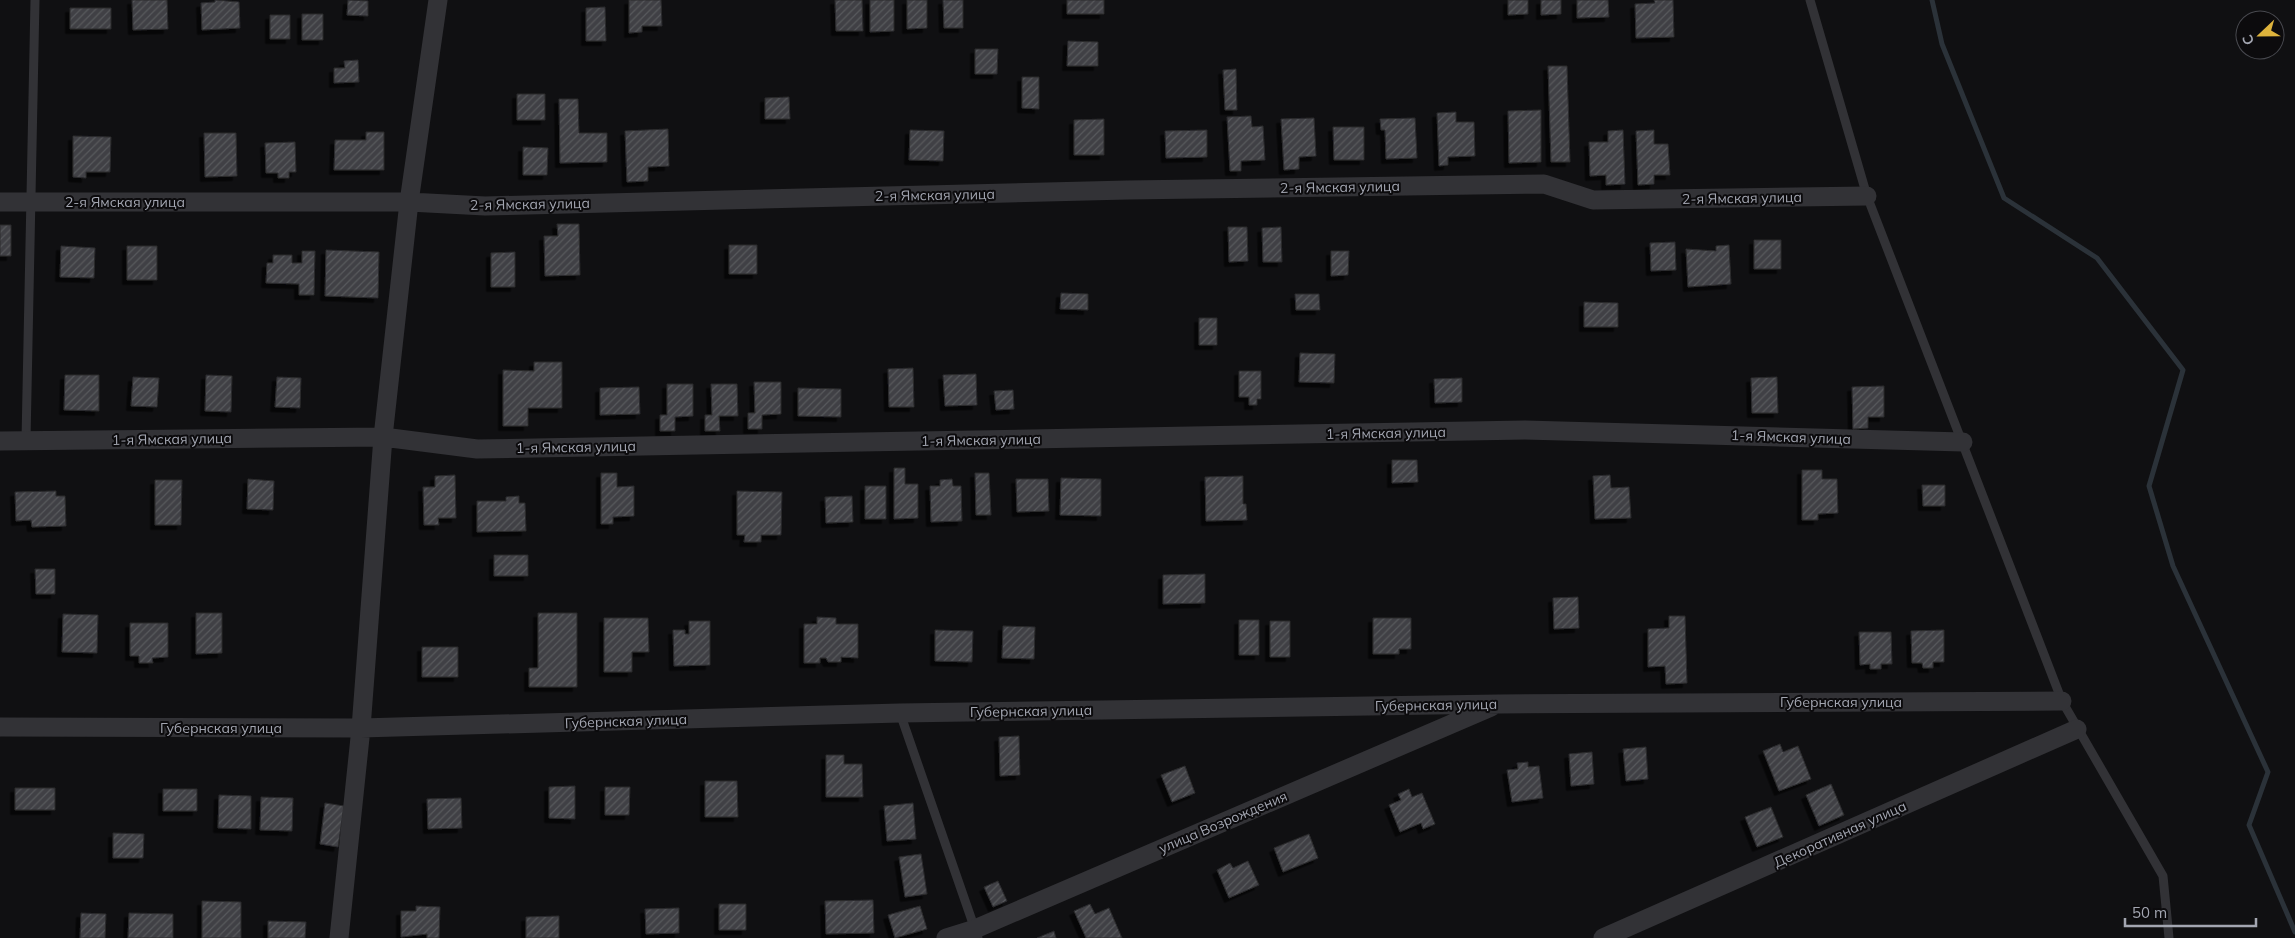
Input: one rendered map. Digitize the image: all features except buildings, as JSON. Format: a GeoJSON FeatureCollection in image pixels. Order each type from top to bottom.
{"type":"FeatureCollection","features":[{"type":"Feature","properties":{"kind":"street"},"geometry":{"type":"LineString","coordinates":[[339,938],[361,728],[383,437],[409,202],[438,0]]}},
{"type":"Feature","properties":{"kind":"street","name":"2-я Ямская улица"},"geometry":{"type":"LineString","coordinates":[[0,202],[409,202],[485,206],[1127,190],[1544,184],[1593,200],[1867,196]]}},
{"type":"Feature","properties":{"kind":"street","name":"1-я Ямская улица"},"geometry":{"type":"LineString","coordinates":[[0,441],[383,437],[477,449],[1524,430],[1963,442]]}},
{"type":"Feature","properties":{"kind":"street","name":"Губернская улица"},"geometry":{"type":"LineString","coordinates":[[0,727],[361,728],[900,713],[1499,704],[2062,701]]}},
{"type":"Feature","properties":{"kind":"street","name":"улица Возрождения"},"geometry":{"type":"LineString","coordinates":[[946,938],[976,934],[1499,704]]}},
{"type":"Feature","properties":{"kind":"street","name":"Декоративная улица"},"geometry":{"type":"LineString","coordinates":[[1603,938],[2077,729]]}},
{"type":"Feature","properties":{"kind":"lane"},"geometry":{"type":"LineString","coordinates":[[26,440],[36,0]]}},
{"type":"Feature","properties":{"kind":"lane"},"geometry":{"type":"LineString","coordinates":[[1810,0],[1867,196],[2062,701],[2163,876],[2169,938]]}},
{"type":"Feature","properties":{"kind":"lane"},"geometry":{"type":"LineString","coordinates":[[900,713],[976,934]]}},
{"type":"Feature","properties":{"kind":"waterway"},"geometry":{"type":"LineString","coordinates":[[1932,0],[1942,44],[2004,198],[2097,258],[2183,370],[2149,486],[2173,566],[2268,772],[2249,825],[2295,932]]}}]}
